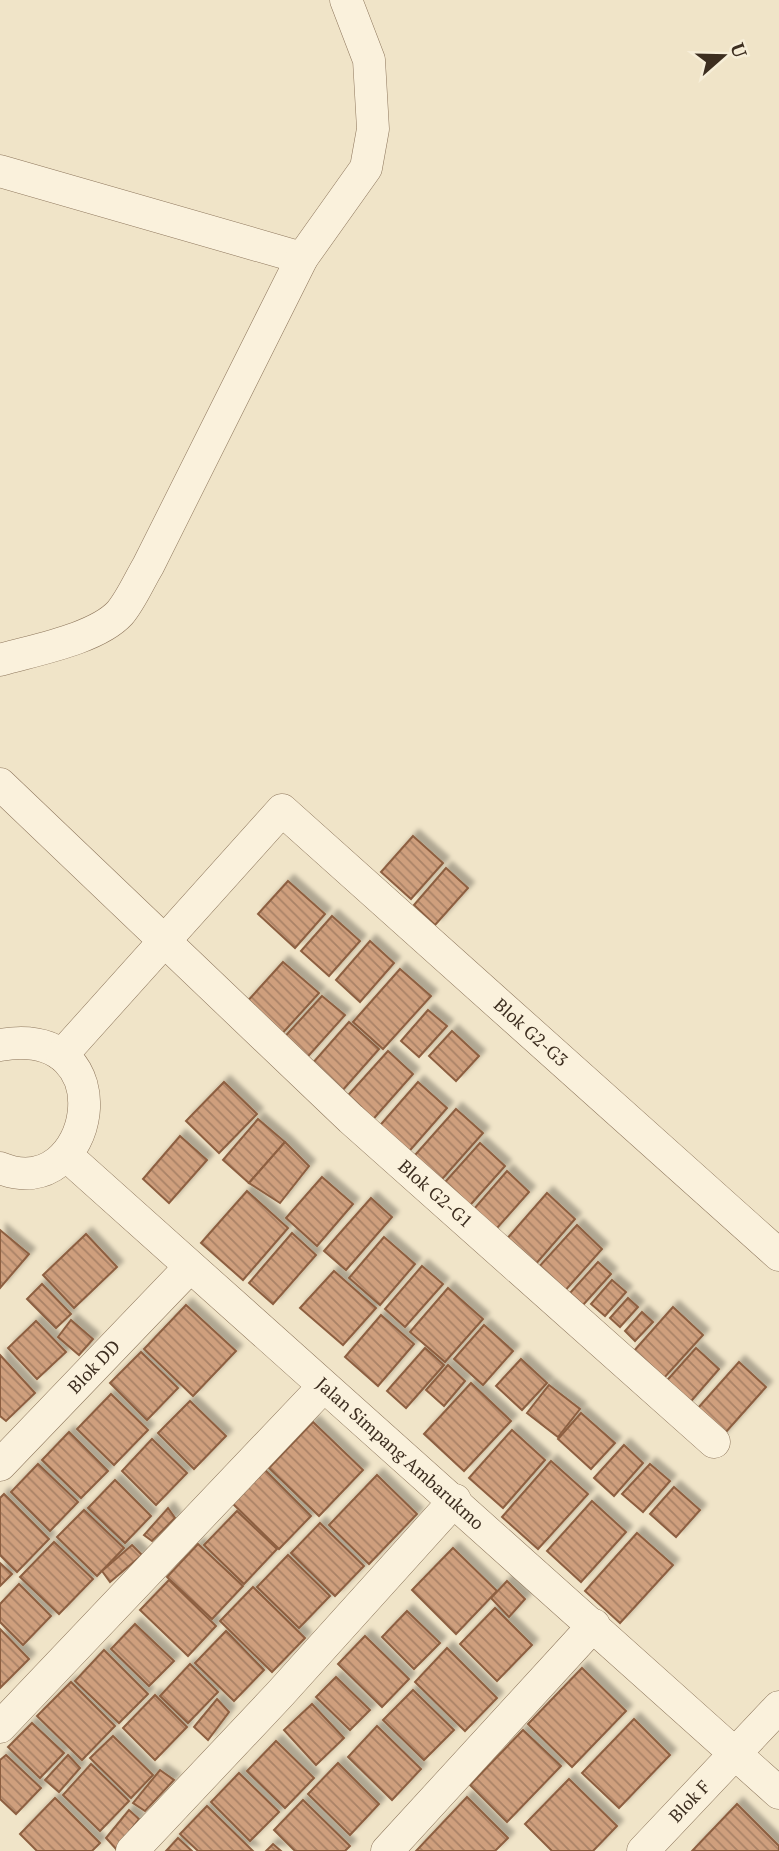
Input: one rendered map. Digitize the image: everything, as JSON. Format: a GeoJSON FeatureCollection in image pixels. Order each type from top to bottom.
{"type":"FeatureCollection","features":[{"type":"Feature","properties":{"kind":"street"},"geometry":{"type":"LineString","coordinates":[[0,660],[82,635],[111,621],[122,611],[148,566],[302,258],[366,168],[373,129],[369,60],[346,0]]}},
{"type":"Feature","properties":{"kind":"street"},"geometry":{"type":"LineString","coordinates":[[0,171],[302,258]]}},
{"type":"Feature","properties":{"kind":"street","name":"Blok G2-G1"},"geometry":{"type":"LineString","coordinates":[[0,784],[351,1119],[714,1442]]}},
{"type":"Feature","properties":{"kind":"street","name":"Blok G2-G3"},"geometry":{"type":"LineString","coordinates":[[162,941],[282,810],[779,1255]]}},
{"type":"Feature","properties":{"kind":"street"},"geometry":{"type":"LineString","coordinates":[[62,1055],[162,941]]}},
{"type":"Feature","properties":{"kind":"street"},"geometry":{"type":"LineString","coordinates":[[0,1045],[22,1041],[62,1055],[82,1084],[86,1110],[81,1135],[66,1155],[40,1171],[11,1172],[0,1168]]}},
{"type":"Feature","properties":{"kind":"street","name":"Jalan Simpang Ambarukmo"},"geometry":{"type":"LineString","coordinates":[[66,1155],[323,1387],[455,1500],[779,1793]]}},
{"type":"Feature","properties":{"kind":"street","name":"Blok DD"},"geometry":{"type":"LineString","coordinates":[[0,1465],[190,1267]]}},
{"type":"Feature","properties":{"kind":"street"},"geometry":{"type":"LineString","coordinates":[[0,1727],[323,1387]]}},
{"type":"Feature","properties":{"kind":"street"},"geometry":{"type":"LineString","coordinates":[[132,1851],[280,1694],[455,1500]]}},
{"type":"Feature","properties":{"kind":"street"},"geometry":{"type":"LineString","coordinates":[[387,1851],[594,1625]]}},
{"type":"Feature","properties":{"kind":"street","name":"Blok F"},"geometry":{"type":"LineString","coordinates":[[643,1851],[779,1707]]}},
{"type":"Feature","properties":{"kind":"building"},"geometry":{"type":"Polygon","coordinates":[[[413,836],[443,863],[411,899],[381,872],[413,836]]]}},
{"type":"Feature","properties":{"kind":"building"},"geometry":{"type":"Polygon","coordinates":[[[446,868],[468,888],[435,925],[414,905],[446,868]]]}},
{"type":"Feature","properties":{"kind":"building"},"geometry":{"type":"Polygon","coordinates":[[[288,881],[325,914],[295,948],[258,914],[288,881]]]}},
{"type":"Feature","properties":{"kind":"building"},"geometry":{"type":"Polygon","coordinates":[[[332,916],[360,941],[329,976],[301,951],[332,916]]]}},
{"type":"Feature","properties":{"kind":"building"},"geometry":{"type":"Polygon","coordinates":[[[370,941],[394,963],[360,1002],[336,980],[370,941]]]}},
{"type":"Feature","properties":{"kind":"building"},"geometry":{"type":"Polygon","coordinates":[[[283,962],[319,993],[279,1037],[244,1005],[283,962]]]}},
{"type":"Feature","properties":{"kind":"building"},"geometry":{"type":"Polygon","coordinates":[[[400,969],[431,996],[383,1049],[353,1022],[400,969]]]}},
{"type":"Feature","properties":{"kind":"building"},"geometry":{"type":"Polygon","coordinates":[[[322,996],[345,1015],[302,1063],[279,1043],[322,996]]]}},
{"type":"Feature","properties":{"kind":"building"},"geometry":{"type":"Polygon","coordinates":[[[428,1010],[447,1026],[419,1057],[401,1041],[428,1010]]]}},
{"type":"Feature","properties":{"kind":"building"},"geometry":{"type":"Polygon","coordinates":[[[349,1022],[379,1049],[334,1100],[304,1073],[349,1022]]]}},
{"type":"Feature","properties":{"kind":"building"},"geometry":{"type":"Polygon","coordinates":[[[452,1031],[479,1056],[456,1081],[429,1056],[452,1031]]]}},
{"type":"Feature","properties":{"kind":"building"},"geometry":{"type":"Polygon","coordinates":[[[388,1051],[413,1074],[368,1125],[342,1102],[388,1051]]]}},
{"type":"Feature","properties":{"kind":"building"},"geometry":{"type":"Polygon","coordinates":[[[224,1082],[257,1114],[219,1153],[186,1121],[224,1082]]]}},
{"type":"Feature","properties":{"kind":"building"},"geometry":{"type":"Polygon","coordinates":[[[418,1082],[447,1108],[405,1156],[376,1130],[418,1082]]]}},
{"type":"Feature","properties":{"kind":"building"},"geometry":{"type":"Polygon","coordinates":[[[456,1109],[483,1133],[435,1187],[408,1163],[456,1109]]]}},
{"type":"Feature","properties":{"kind":"building"},"geometry":{"type":"Polygon","coordinates":[[[258,1119],[285,1142],[249,1183],[223,1160],[258,1119]]]}},
{"type":"Feature","properties":{"kind":"building"},"geometry":{"type":"Polygon","coordinates":[[[180,1136],[207,1160],[169,1203],[143,1179],[180,1136]]]}},
{"type":"Feature","properties":{"kind":"building"},"geometry":{"type":"Polygon","coordinates":[[[285,1142],[309,1166],[280,1203],[249,1183],[285,1142]]]}},
{"type":"Feature","properties":{"kind":"building"},"geometry":{"type":"Polygon","coordinates":[[[480,1143],[505,1166],[464,1212],[438,1190],[480,1143]]]}},
{"type":"Feature","properties":{"kind":"building"},"geometry":{"type":"Polygon","coordinates":[[[507,1171],[529,1192],[489,1237],[467,1217],[507,1171]]]}},
{"type":"Feature","properties":{"kind":"building"},"geometry":{"type":"Polygon","coordinates":[[[322,1177],[353,1204],[317,1246],[286,1218],[322,1177]]]}},
{"type":"Feature","properties":{"kind":"building"},"geometry":{"type":"Polygon","coordinates":[[[247,1191],[288,1228],[243,1280],[201,1243],[247,1191]]]}},
{"type":"Feature","properties":{"kind":"building"},"geometry":{"type":"Polygon","coordinates":[[[547,1193],[575,1219],[527,1274],[498,1249],[547,1193]]]}},
{"type":"Feature","properties":{"kind":"building"},"geometry":{"type":"Polygon","coordinates":[[[371,1198],[392,1217],[346,1270],[324,1251],[371,1198]]]}},
{"type":"Feature","properties":{"kind":"building"},"geometry":{"type":"Polygon","coordinates":[[[577,1225],[602,1249],[563,1293],[537,1269],[577,1225]]]}},
{"type":"Feature","properties":{"kind":"building"},"geometry":{"type":"Polygon","coordinates":[[[0,1230],[29,1254],[0,1288],[0,1230]]]}},
{"type":"Feature","properties":{"kind":"building"},"geometry":{"type":"Polygon","coordinates":[[[292,1233],[316,1255],[273,1304],[249,1283],[292,1233]]]}},
{"type":"Feature","properties":{"kind":"building"},"geometry":{"type":"Polygon","coordinates":[[[86,1234],[117,1267],[74,1308],[43,1275],[86,1234]]]}},
{"type":"Feature","properties":{"kind":"building"},"geometry":{"type":"Polygon","coordinates":[[[384,1237],[415,1264],[380,1305],[349,1278],[384,1237]]]}},
{"type":"Feature","properties":{"kind":"building"},"geometry":{"type":"Polygon","coordinates":[[[598,1262],[611,1274],[583,1305],[570,1293],[598,1262]]]}},
{"type":"Feature","properties":{"kind":"building"},"geometry":{"type":"Polygon","coordinates":[[[422,1266],[443,1284],[405,1327],[385,1309],[422,1266]]]}},
{"type":"Feature","properties":{"kind":"building"},"geometry":{"type":"Polygon","coordinates":[[[334,1271],[376,1308],[343,1345],[300,1308],[334,1271]]]}},
{"type":"Feature","properties":{"kind":"building"},"geometry":{"type":"Polygon","coordinates":[[[612,1280],[626,1292],[605,1316],[591,1304],[612,1280]]]}},
{"type":"Feature","properties":{"kind":"building"},"geometry":{"type":"Polygon","coordinates":[[[42,1284],[71,1314],[56,1328],[27,1299],[42,1284]]]}},
{"type":"Feature","properties":{"kind":"building"},"geometry":{"type":"Polygon","coordinates":[[[448,1288],[483,1319],[445,1362],[410,1332],[448,1288]]]}},
{"type":"Feature","properties":{"kind":"building"},"geometry":{"type":"Polygon","coordinates":[[[628,1298],[638,1307],[620,1327],[610,1318],[628,1298]]]}},
{"type":"Feature","properties":{"kind":"building"},"geometry":{"type":"Polygon","coordinates":[[[186,1305],[236,1351],[193,1396],[144,1349],[186,1305]]]}},
{"type":"Feature","properties":{"kind":"building"},"geometry":{"type":"Polygon","coordinates":[[[673,1307],[703,1335],[663,1379],[633,1352],[673,1307]]]}},
{"type":"Feature","properties":{"kind":"building"},"geometry":{"type":"Polygon","coordinates":[[[642,1312],[653,1322],[635,1341],[625,1331],[642,1312]]]}},
{"type":"Feature","properties":{"kind":"building"},"geometry":{"type":"Polygon","coordinates":[[[381,1315],[414,1344],[378,1386],[345,1357],[381,1315]]]}},
{"type":"Feature","properties":{"kind":"building"},"geometry":{"type":"Polygon","coordinates":[[[71,1320],[93,1339],[79,1355],[58,1337],[71,1320]]]}},
{"type":"Feature","properties":{"kind":"building"},"geometry":{"type":"Polygon","coordinates":[[[36,1321],[66,1352],[37,1379],[8,1348],[36,1321]]]}},
{"type":"Feature","properties":{"kind":"building"},"geometry":{"type":"Polygon","coordinates":[[[484,1325],[513,1351],[483,1385],[454,1359],[484,1325]]]}},
{"type":"Feature","properties":{"kind":"building"},"geometry":{"type":"Polygon","coordinates":[[[425,1348],[444,1365],[406,1408],[387,1391],[425,1348]]]}},
{"type":"Feature","properties":{"kind":"building"},"geometry":{"type":"Polygon","coordinates":[[[696,1348],[719,1369],[686,1407],[662,1386],[696,1348]]]}},
{"type":"Feature","properties":{"kind":"building"},"geometry":{"type":"Polygon","coordinates":[[[141,1352],[178,1388],[147,1420],[110,1383],[141,1352]]]}},
{"type":"Feature","properties":{"kind":"building"},"geometry":{"type":"Polygon","coordinates":[[[0,1355],[35,1393],[6,1421],[0,1416],[0,1355]]]}},
{"type":"Feature","properties":{"kind":"building"},"geometry":{"type":"Polygon","coordinates":[[[521,1359],[547,1383],[522,1410],[496,1386],[521,1359]]]}},
{"type":"Feature","properties":{"kind":"building"},"geometry":{"type":"Polygon","coordinates":[[[739,1362],[766,1387],[717,1442],[690,1417],[739,1362]]]}},
{"type":"Feature","properties":{"kind":"building"},"geometry":{"type":"Polygon","coordinates":[[[448,1365],[465,1381],[444,1406],[426,1390],[448,1365]]]}},
{"type":"Feature","properties":{"kind":"building"},"geometry":{"type":"Polygon","coordinates":[[[471,1383],[511,1421],[464,1471],[424,1434],[471,1383]]]}},
{"type":"Feature","properties":{"kind":"building"},"geometry":{"type":"Polygon","coordinates":[[[549,1385],[580,1409],[558,1437],[527,1413],[549,1385]]]}},
{"type":"Feature","properties":{"kind":"building"},"geometry":{"type":"Polygon","coordinates":[[[111,1394],[148,1430],[114,1465],[77,1429],[111,1394]]]}},
{"type":"Feature","properties":{"kind":"building"},"geometry":{"type":"Polygon","coordinates":[[[190,1401],[226,1436],[194,1469],[158,1433],[190,1401]]]}},
{"type":"Feature","properties":{"kind":"building"},"geometry":{"type":"Polygon","coordinates":[[[581,1413],[615,1443],[591,1469],[558,1439],[581,1413]]]}},
{"type":"Feature","properties":{"kind":"building"},"geometry":{"type":"Polygon","coordinates":[[[313,1422],[363,1470],[319,1516],[269,1468],[313,1422]]]}},
{"type":"Feature","properties":{"kind":"building"},"geometry":{"type":"Polygon","coordinates":[[[512,1430],[545,1460],[503,1508],[469,1478],[512,1430]]]}},
{"type":"Feature","properties":{"kind":"building"},"geometry":{"type":"Polygon","coordinates":[[[69,1432],[108,1471],[81,1498],[42,1460],[69,1432]]]}},
{"type":"Feature","properties":{"kind":"building"},"geometry":{"type":"Polygon","coordinates":[[[152,1439],[187,1473],[156,1505],[122,1471],[152,1439]]]}},
{"type":"Feature","properties":{"kind":"building"},"geometry":{"type":"Polygon","coordinates":[[[624,1445],[643,1463],[614,1496],[594,1478],[624,1445]]]}},
{"type":"Feature","properties":{"kind":"building"},"geometry":{"type":"Polygon","coordinates":[[[551,1461],[588,1494],[538,1549],[502,1517],[551,1461]]]}},
{"type":"Feature","properties":{"kind":"building"},"geometry":{"type":"Polygon","coordinates":[[[38,1464],[78,1502],[50,1531],[11,1492],[38,1464]]]}},
{"type":"Feature","properties":{"kind":"building"},"geometry":{"type":"Polygon","coordinates":[[[650,1464],[670,1481],[643,1512],[622,1494],[650,1464]]]}},
{"type":"Feature","properties":{"kind":"building"},"geometry":{"type":"Polygon","coordinates":[[[265,1470],[311,1516],[279,1549],[232,1503],[265,1470]]]}},
{"type":"Feature","properties":{"kind":"building"},"geometry":{"type":"Polygon","coordinates":[[[377,1475],[417,1514],[369,1564],[329,1525],[377,1475]]]}},
{"type":"Feature","properties":{"kind":"building"},"geometry":{"type":"Polygon","coordinates":[[[115,1480],[151,1516],[125,1543],[88,1508],[115,1480]]]}},
{"type":"Feature","properties":{"kind":"building"},"geometry":{"type":"Polygon","coordinates":[[[674,1487],[700,1510],[676,1537],[650,1514],[674,1487]]]}},
{"type":"Feature","properties":{"kind":"building"},"geometry":{"type":"Polygon","coordinates":[[[4,1494],[49,1539],[17,1572],[0,1555],[0,1498],[4,1494]]]}},
{"type":"Feature","properties":{"kind":"building"},"geometry":{"type":"Polygon","coordinates":[[[592,1501],[626,1532],[581,1582],[547,1551],[592,1501]]]}},
{"type":"Feature","properties":{"kind":"building"},"geometry":{"type":"Polygon","coordinates":[[[168,1508],[175,1518],[152,1541],[144,1535],[168,1508]]]}},
{"type":"Feature","properties":{"kind":"building"},"geometry":{"type":"Polygon","coordinates":[[[84,1510],[124,1548],[97,1576],[57,1537],[84,1510]]]}},
{"type":"Feature","properties":{"kind":"building"},"geometry":{"type":"Polygon","coordinates":[[[237,1511],[277,1549],[244,1584],[204,1545],[237,1511]]]}},
{"type":"Feature","properties":{"kind":"building"},"geometry":{"type":"Polygon","coordinates":[[[320,1523],[364,1566],[335,1596],[291,1553],[320,1523]]]}},
{"type":"Feature","properties":{"kind":"building"},"geometry":{"type":"Polygon","coordinates":[[[637,1533],[673,1565],[620,1623],[585,1591],[637,1533]]]}},
{"type":"Feature","properties":{"kind":"building"},"geometry":{"type":"Polygon","coordinates":[[[54,1542],[93,1579],[59,1614],[20,1577],[54,1542]]]}},
{"type":"Feature","properties":{"kind":"building"},"geometry":{"type":"Polygon","coordinates":[[[198,1544],[243,1586],[212,1619],[167,1577],[198,1544]]]}},
{"type":"Feature","properties":{"kind":"building"},"geometry":{"type":"Polygon","coordinates":[[[132,1545],[142,1555],[110,1582],[102,1571],[132,1545]]]}},
{"type":"Feature","properties":{"kind":"building"},"geometry":{"type":"Polygon","coordinates":[[[453,1548],[497,1591],[456,1634],[412,1590],[453,1548]]]}},
{"type":"Feature","properties":{"kind":"building"},"geometry":{"type":"Polygon","coordinates":[[[288,1555],[330,1596],[299,1628],[257,1587],[288,1555]]]}},
{"type":"Feature","properties":{"kind":"building"},"geometry":{"type":"Polygon","coordinates":[[[0,1563],[12,1574],[0,1586],[0,1563]]]}},
{"type":"Feature","properties":{"kind":"building"},"geometry":{"type":"Polygon","coordinates":[[[169,1580],[216,1626],[188,1656],[140,1610],[169,1580]]]}},
{"type":"Feature","properties":{"kind":"building"},"geometry":{"type":"Polygon","coordinates":[[[507,1581],[525,1599],[509,1617],[491,1598],[507,1581]]]}},
{"type":"Feature","properties":{"kind":"building"},"geometry":{"type":"Polygon","coordinates":[[[19,1584],[51,1616],[23,1645],[0,1622],[0,1604],[19,1584]]]}},
{"type":"Feature","properties":{"kind":"building"},"geometry":{"type":"Polygon","coordinates":[[[253,1587],[305,1638],[272,1672],[220,1621],[253,1587]]]}},
{"type":"Feature","properties":{"kind":"building"},"geometry":{"type":"Polygon","coordinates":[[[495,1608],[532,1645],[497,1681],[460,1644],[495,1608]]]}},
{"type":"Feature","properties":{"kind":"building"},"geometry":{"type":"Polygon","coordinates":[[[407,1611],[440,1643],[414,1669],[382,1637],[407,1611]]]}},
{"type":"Feature","properties":{"kind":"building"},"geometry":{"type":"Polygon","coordinates":[[[135,1624],[174,1661],[149,1686],[111,1649],[135,1624]]]}},
{"type":"Feature","properties":{"kind":"building"},"geometry":{"type":"Polygon","coordinates":[[[0,1629],[29,1659],[0,1688],[0,1629]]]}},
{"type":"Feature","properties":{"kind":"building"},"geometry":{"type":"Polygon","coordinates":[[[226,1631],[264,1670],[234,1701],[195,1663],[226,1631]]]}},
{"type":"Feature","properties":{"kind":"building"},"geometry":{"type":"Polygon","coordinates":[[[365,1636],[409,1679],[382,1707],[338,1664],[365,1636]]]}},
{"type":"Feature","properties":{"kind":"building"},"geometry":{"type":"Polygon","coordinates":[[[447,1648],[497,1698],[465,1731],[415,1682],[447,1648]]]}},
{"type":"Feature","properties":{"kind":"building"},"geometry":{"type":"Polygon","coordinates":[[[104,1650],[148,1694],[119,1723],[75,1681],[104,1650]]]}},
{"type":"Feature","properties":{"kind":"building"},"geometry":{"type":"Polygon","coordinates":[[[190,1664],[218,1692],[188,1723],[160,1696],[190,1664]]]}},
{"type":"Feature","properties":{"kind":"building"},"geometry":{"type":"Polygon","coordinates":[[[582,1668],[626,1711],[572,1767],[528,1724],[582,1668]]]}},
{"type":"Feature","properties":{"kind":"building"},"geometry":{"type":"Polygon","coordinates":[[[336,1677],[370,1710],[350,1730],[316,1697],[336,1677]]]}},
{"type":"Feature","properties":{"kind":"building"},"geometry":{"type":"Polygon","coordinates":[[[71,1682],[115,1726],[82,1760],[37,1716],[71,1682]]]}},
{"type":"Feature","properties":{"kind":"building"},"geometry":{"type":"Polygon","coordinates":[[[413,1690],[454,1730],[424,1760],[383,1720],[413,1690]]]}},
{"type":"Feature","properties":{"kind":"building"},"geometry":{"type":"Polygon","coordinates":[[[155,1695],[187,1727],[155,1760],[123,1728],[155,1695]]]}},
{"type":"Feature","properties":{"kind":"building"},"geometry":{"type":"Polygon","coordinates":[[[217,1699],[229,1712],[208,1740],[194,1727],[217,1699]]]}},
{"type":"Feature","properties":{"kind":"building"},"geometry":{"type":"Polygon","coordinates":[[[312,1704],[344,1738],[316,1765],[284,1730],[312,1704]]]}},
{"type":"Feature","properties":{"kind":"building"},"geometry":{"type":"Polygon","coordinates":[[[634,1719],[670,1755],[619,1808],[582,1773],[634,1719]]]}},
{"type":"Feature","properties":{"kind":"building"},"geometry":{"type":"Polygon","coordinates":[[[32,1723],[64,1753],[40,1778],[8,1747],[32,1723]]]}},
{"type":"Feature","properties":{"kind":"building"},"geometry":{"type":"Polygon","coordinates":[[[377,1726],[421,1769],[392,1800],[348,1757],[377,1726]]]}},
{"type":"Feature","properties":{"kind":"building"},"geometry":{"type":"Polygon","coordinates":[[[523,1730],[561,1766],[507,1822],[470,1785],[523,1730]]]}},
{"type":"Feature","properties":{"kind":"building"},"geometry":{"type":"Polygon","coordinates":[[[113,1736],[153,1775],[131,1798],[90,1758],[113,1736]]]}},
{"type":"Feature","properties":{"kind":"building"},"geometry":{"type":"Polygon","coordinates":[[[276,1741],[314,1778],[285,1808],[247,1771],[276,1741]]]}},
{"type":"Feature","properties":{"kind":"building"},"geometry":{"type":"Polygon","coordinates":[[[6,1755],[41,1788],[16,1814],[0,1799],[0,1760],[6,1755]]]}},
{"type":"Feature","properties":{"kind":"building"},"geometry":{"type":"Polygon","coordinates":[[[68,1755],[80,1768],[59,1792],[45,1780],[68,1755]]]}},
{"type":"Feature","properties":{"kind":"building"},"geometry":{"type":"Polygon","coordinates":[[[338,1763],[379,1804],[350,1835],[308,1794],[338,1763]]]}},
{"type":"Feature","properties":{"kind":"building"},"geometry":{"type":"Polygon","coordinates":[[[91,1764],[129,1801],[100,1831],[63,1795],[91,1764]]]}},
{"type":"Feature","properties":{"kind":"building"},"geometry":{"type":"Polygon","coordinates":[[[160,1770],[174,1780],[145,1811],[133,1803],[160,1770]]]}},
{"type":"Feature","properties":{"kind":"building"},"geometry":{"type":"Polygon","coordinates":[[[239,1773],[279,1812],[250,1841],[211,1802],[239,1773]]]}},
{"type":"Feature","properties":{"kind":"building"},"geometry":{"type":"Polygon","coordinates":[[[569,1779],[617,1826],[593,1851],[552,1851],[525,1824],[569,1779]]]}},
{"type":"Feature","properties":{"kind":"building"},"geometry":{"type":"Polygon","coordinates":[[[467,1797],[508,1838],[495,1851],[416,1851],[467,1797]]]}},
{"type":"Feature","properties":{"kind":"building"},"geometry":{"type":"Polygon","coordinates":[[[55,1798],[100,1843],[92,1851],[37,1851],[20,1834],[55,1798]]]}},
{"type":"Feature","properties":{"kind":"building"},"geometry":{"type":"Polygon","coordinates":[[[303,1800],[350,1846],[345,1851],[295,1851],[274,1830],[303,1800]]]}},
{"type":"Feature","properties":{"kind":"building"},"geometry":{"type":"Polygon","coordinates":[[[737,1804],[779,1846],[779,1851],[692,1851],[737,1804]]]}},
{"type":"Feature","properties":{"kind":"building"},"geometry":{"type":"Polygon","coordinates":[[[207,1806],[253,1851],[198,1851],[180,1834],[207,1806]]]}},
{"type":"Feature","properties":{"kind":"building"},"geometry":{"type":"Polygon","coordinates":[[[129,1810],[139,1819],[116,1849],[106,1838],[129,1810]]]}},
{"type":"Feature","properties":{"kind":"building"},"geometry":{"type":"Polygon","coordinates":[[[178,1838],[192,1851],[166,1851],[178,1838]]]}},
{"type":"Feature","properties":{"kind":"building"},"geometry":{"type":"Polygon","coordinates":[[[273,1844],[281,1851],[266,1851],[273,1844]]]}}]}
